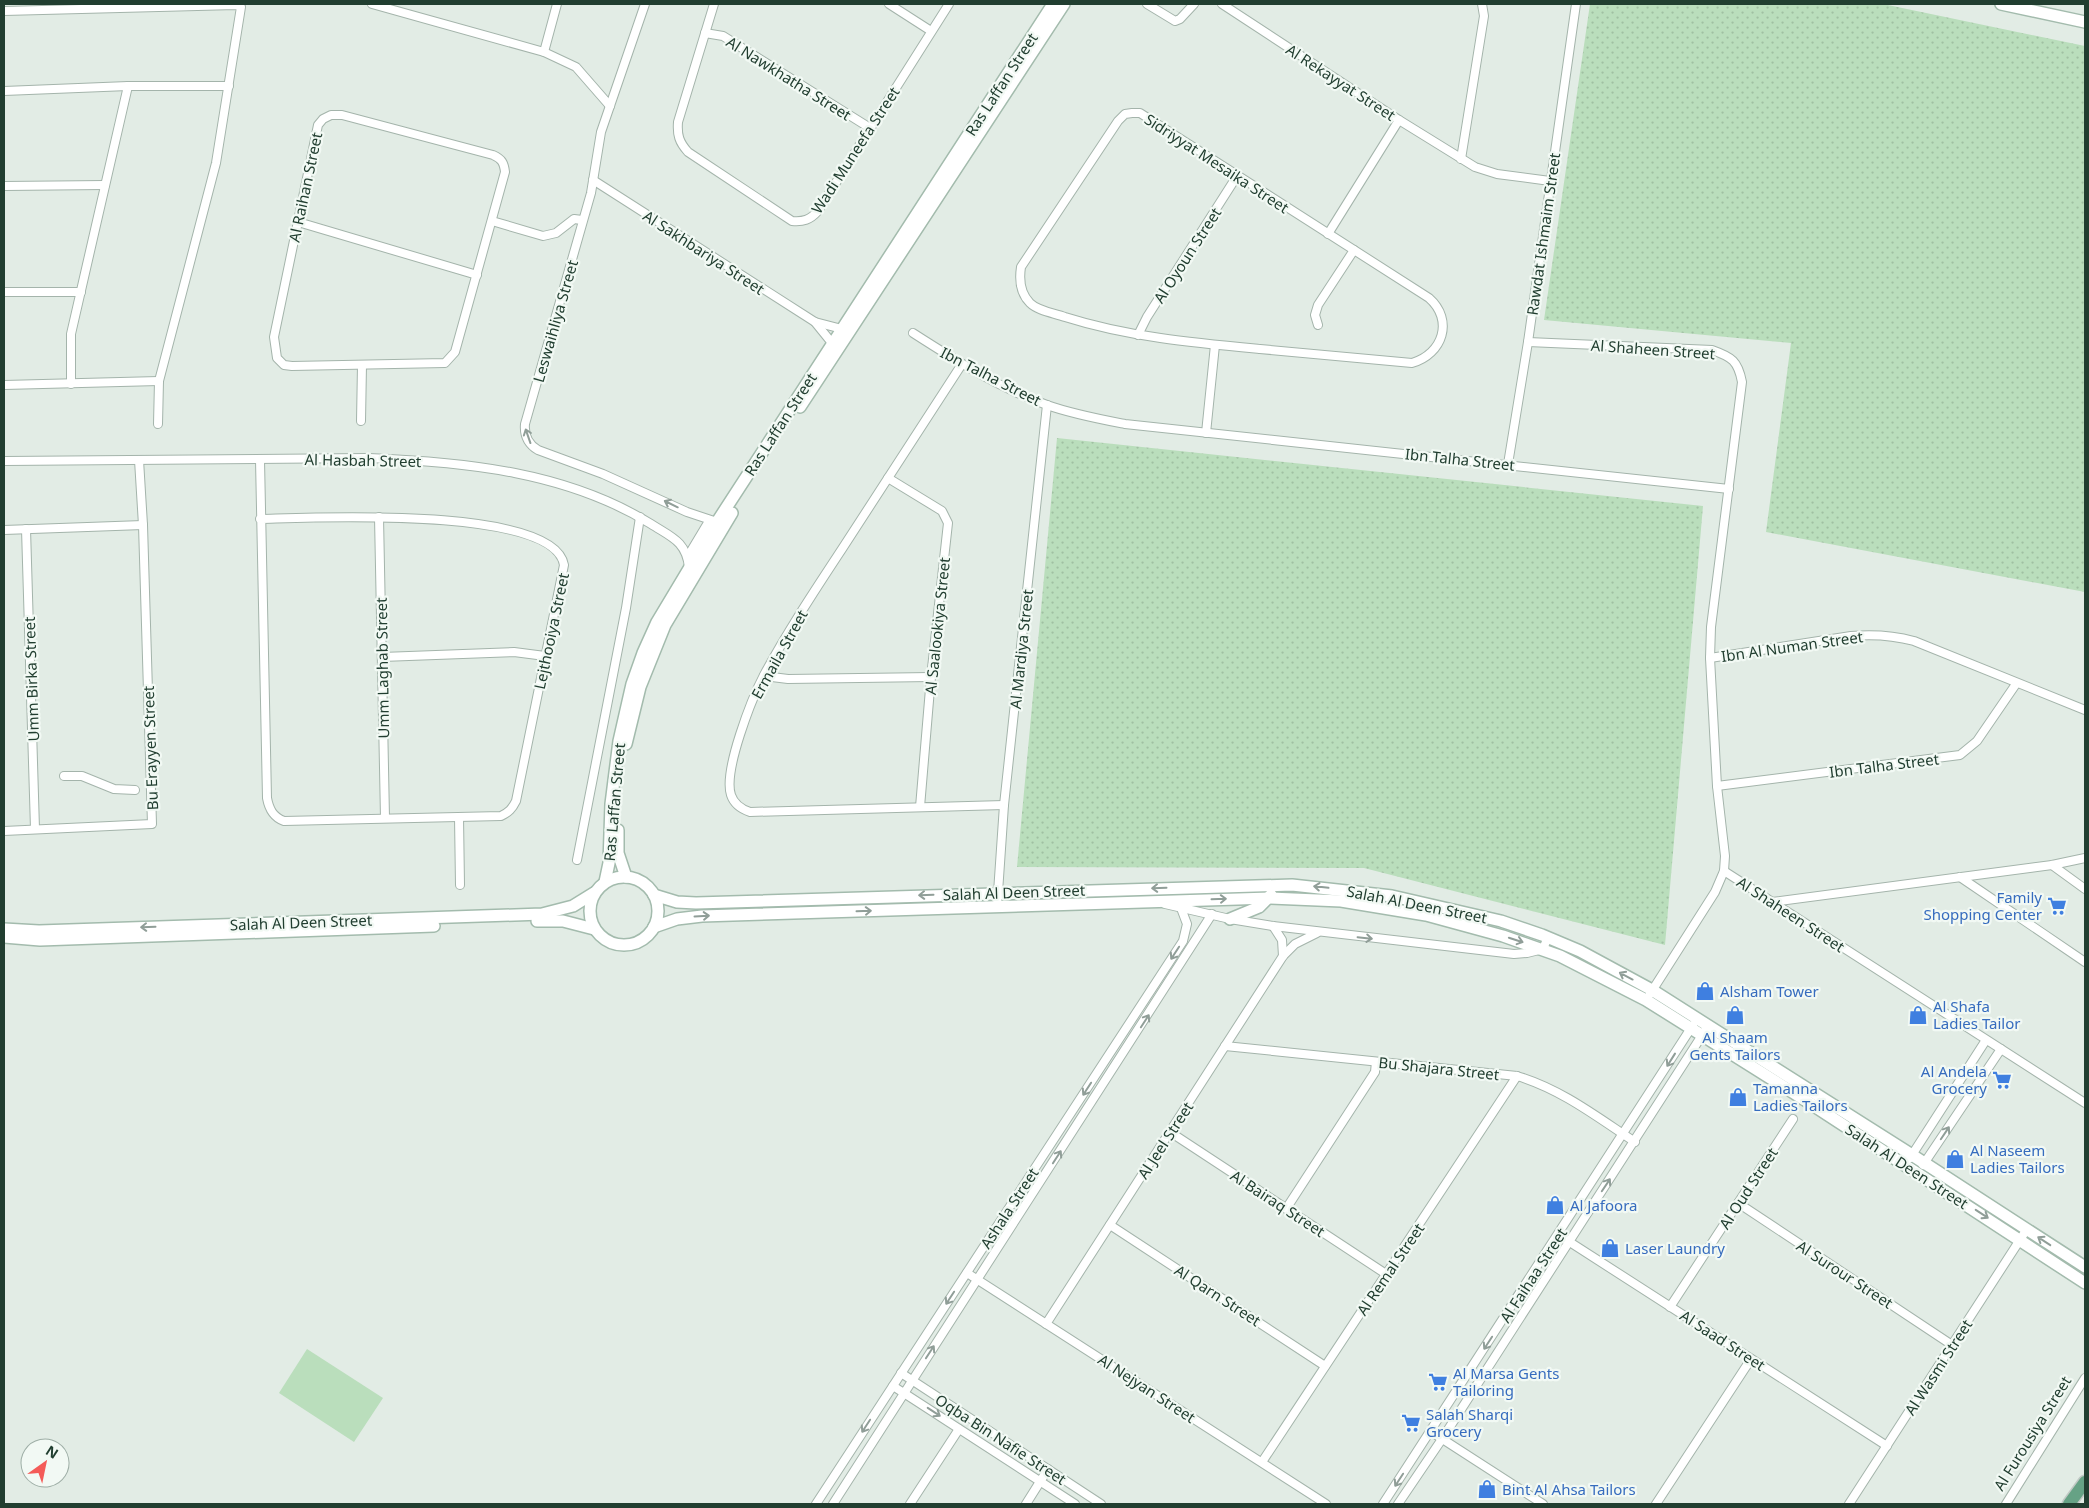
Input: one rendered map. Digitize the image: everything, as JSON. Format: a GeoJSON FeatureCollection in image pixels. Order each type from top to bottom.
{"type":"FeatureCollection","features":[{"type":"Feature","properties":{"kind":"main road"},"geometry":{"type":"LineString","coordinates":[[2069,1504],[2085,1482]]}},
{"type":"Feature","properties":{"kind":"street"},"geometry":{"type":"LineString","coordinates":[[372,4],[544,52],[576,67],[610,106]]}},
{"type":"Feature","properties":{"kind":"street"},"geometry":{"type":"LineString","coordinates":[[544,52],[558,4]]}},
{"type":"Feature","properties":{"kind":"street","name":"Leswaihliya Street"},"geometry":{"type":"LineString","coordinates":[[645,4],[601,132],[593,180],[525,429],[527,439],[534,448],[630,485],[713,521]]}},
{"type":"Feature","properties":{"kind":"street","name":"Wadi Muneefa Street"},"geometry":{"type":"LineString","coordinates":[[714,4],[678,122],[677,135],[681,145],[688,152],[792,221],[802,222],[811,218],[818,211],[949,4]]}},
{"type":"Feature","properties":{"kind":"street"},"geometry":{"type":"LineString","coordinates":[[889,4],[931,31]]}},
{"type":"Feature","properties":{"kind":"street","name":"Ras Laffan Street"},"geometry":{"type":"LineString","coordinates":[[605,882],[609,863],[611,804],[618,741],[630,691],[643,652],[688,561],[842,329],[1053,4]]}},
{"type":"Feature","properties":{"kind":"street","name":"Ras Laffan Street"},"geometry":{"type":"LineString","coordinates":[[626,877],[620,861],[617,842],[621,776],[626,744],[640,687],[665,625],[776,444],[1064,4]]}},
{"type":"Feature","properties":{"kind":"street"},"geometry":{"type":"LineString","coordinates":[[1147,4],[1175,21],[1180,19],[1194,4]]}},
{"type":"Feature","properties":{"kind":"street","name":"Al Rekayyat Street"},"geometry":{"type":"LineString","coordinates":[[1222,4],[1399,120],[1475,167],[1496,174],[1550,181]]}},
{"type":"Feature","properties":{"kind":"street"},"geometry":{"type":"LineString","coordinates":[[1461,159],[1484,16],[1482,4]]}},
{"type":"Feature","properties":{"kind":"street","name":"Rawdat Ishmaim Street"},"geometry":{"type":"LineString","coordinates":[[1508,464],[1528,342],[1576,4]]}},
{"type":"Feature","properties":{"kind":"street"},"geometry":{"type":"LineString","coordinates":[[2001,4],[2085,22]]}},
{"type":"Feature","properties":{"kind":"street"},"geometry":{"type":"LineString","coordinates":[[4,11],[236,5],[241,7],[216,163],[159,381],[158,424]]}},
{"type":"Feature","properties":{"kind":"street","name":"Al Nawkhatha Street"},"geometry":{"type":"LineString","coordinates":[[705,33],[722,36],[870,128]]}},
{"type":"Feature","properties":{"kind":"street"},"geometry":{"type":"LineString","coordinates":[[4,91],[128,86],[229,86]]}},
{"type":"Feature","properties":{"kind":"street"},"geometry":{"type":"LineString","coordinates":[[71,384],[72,334],[128,86]]}},
{"type":"Feature","properties":{"kind":"street","name":"Sidriyyat Mesaika Street"},"geometry":{"type":"LineString","coordinates":[[1140,113],[1328,234],[1437,305],[1443,325],[1442,333],[1439,345],[1426,359],[1412,363],[1215,345],[1138,335],[1082,322],[1043,310],[1031,304],[1020,287],[1019,277],[1021,268],[1118,121],[1125,114],[1140,113]]}},
{"type":"Feature","properties":{"kind":"street","name":"Al Raihan Street"},"geometry":{"type":"LineString","coordinates":[[331,115],[351,118],[500,158],[504,164],[504,172],[492,221],[455,352],[445,363],[292,366],[284,364],[277,358],[274,337],[298,222],[318,125],[323,119],[331,115]]}},
{"type":"Feature","properties":{"kind":"street"},"geometry":{"type":"LineString","coordinates":[[1328,234],[1399,120]]}},
{"type":"Feature","properties":{"kind":"street","name":"Al Oyoun Street"},"geometry":{"type":"LineString","coordinates":[[1138,335],[1147,317],[1237,176]]}},
{"type":"Feature","properties":{"kind":"street","name":"Al Sakhbariya Street"},"geometry":{"type":"LineString","coordinates":[[593,180],[815,322],[842,329]]}},
{"type":"Feature","properties":{"kind":"street"},"geometry":{"type":"LineString","coordinates":[[4,186],[105,186]]}},
{"type":"Feature","properties":{"kind":"street"},"geometry":{"type":"LineString","coordinates":[[492,221],[543,236],[556,233],[574,219],[582,220]]}},
{"type":"Feature","properties":{"kind":"street"},"geometry":{"type":"LineString","coordinates":[[298,222],[477,275]]}},
{"type":"Feature","properties":{"kind":"street"},"geometry":{"type":"LineString","coordinates":[[1318,325],[1315,315],[1318,305],[1354,250]]}},
{"type":"Feature","properties":{"kind":"street"},"geometry":{"type":"LineString","coordinates":[[4,292],[81,292]]}},
{"type":"Feature","properties":{"kind":"street","name":"Al Sakhbariya Street"},"geometry":{"type":"LineString","coordinates":[[815,322],[832,343]]}},
{"type":"Feature","properties":{"kind":"street","name":"Ibn Talha Street"},"geometry":{"type":"LineString","coordinates":[[913,333],[962,364],[1019,393],[1047,405],[1086,417],[1125,424],[1508,464],[1730,490]]}},
{"type":"Feature","properties":{"kind":"street","name":"Al Shaheen Street"},"geometry":{"type":"LineString","coordinates":[[1528,342],[1712,350],[1733,360],[1740,370],[1742,382],[1730,490]]}},
{"type":"Feature","properties":{"kind":"street"},"geometry":{"type":"LineString","coordinates":[[1206,433],[1215,345]]}},
{"type":"Feature","properties":{"kind":"street","name":"Ermaila Street"},"geometry":{"type":"LineString","coordinates":[[962,364],[800,615],[764,676],[742,732],[732,768],[730,793],[734,802],[750,812],[1004,805]]}},
{"type":"Feature","properties":{"kind":"street"},"geometry":{"type":"LineString","coordinates":[[361,421],[362,365]]}},
{"type":"Feature","properties":{"kind":"street"},"geometry":{"type":"LineString","coordinates":[[4,385],[159,381]]}},
{"type":"Feature","properties":{"kind":"street","name":"Al Mardiya Street"},"geometry":{"type":"LineString","coordinates":[[997,907],[1004,805],[1047,405]]}},
{"type":"Feature","properties":{"kind":"street","name":"Al Hasbah Street"},"geometry":{"type":"LineString","coordinates":[[4,461],[369,458],[423,460],[478,466],[504,470],[561,485],[614,504],[640,517],[680,543],[688,561]]}},
{"type":"Feature","properties":{"kind":"street","name":"Bu Erayyen Street"},"geometry":{"type":"LineString","coordinates":[[4,830],[152,824],[143,525],[139,460]]}},
{"type":"Feature","properties":{"kind":"street","name":"Lejthooiya Street"},"geometry":{"type":"LineString","coordinates":[[260,460],[260,519],[267,798],[269,808],[277,818],[284,821],[501,816],[512,809],[516,801],[564,564],[563,557],[550,543],[540,538],[489,526],[444,520],[379,517],[260,519]]}},
{"type":"Feature","properties":{"kind":"street","name":"Al Saalookiya Street"},"geometry":{"type":"LineString","coordinates":[[888,478],[942,511],[948,523],[931,677],[920,807]]}},
{"type":"Feature","properties":{"kind":"street"},"geometry":{"type":"LineString","coordinates":[[1724,871],[1725,856],[1717,786],[1710,658],[1711,626],[1730,490]]}},
{"type":"Feature","properties":{"kind":"street","name":"Umm Laghab Street"},"geometry":{"type":"LineString","coordinates":[[379,517],[385,818]]}},
{"type":"Feature","properties":{"kind":"street","name":"Ras Laffan Street"},"geometry":{"type":"LineString","coordinates":[[577,860],[626,608],[640,517]]}},
{"type":"Feature","properties":{"kind":"street"},"geometry":{"type":"LineString","coordinates":[[4,530],[143,525]]}},
{"type":"Feature","properties":{"kind":"street","name":"Umm Birka Street"},"geometry":{"type":"LineString","coordinates":[[26,529],[35,829]]}},
{"type":"Feature","properties":{"kind":"street","name":"Ibn Al Numan Street"},"geometry":{"type":"LineString","coordinates":[[1710,658],[1851,636],[1872,634],[1893,636],[1914,641],[2016,684],[2085,710]]}},
{"type":"Feature","properties":{"kind":"street"},"geometry":{"type":"LineString","coordinates":[[382,657],[514,652],[545,656]]}},
{"type":"Feature","properties":{"kind":"street"},"geometry":{"type":"LineString","coordinates":[[764,676],[788,679],[931,677]]}},
{"type":"Feature","properties":{"kind":"street","name":"Ibn Talha Street"},"geometry":{"type":"LineString","coordinates":[[1717,786],[1960,755],[1977,741],[2016,684]]}},
{"type":"Feature","properties":{"kind":"street"},"geometry":{"type":"LineString","coordinates":[[64,776],[82,776],[114,789],[152,790]]}},
{"type":"Feature","properties":{"kind":"street"},"geometry":{"type":"LineString","coordinates":[[459,817],[460,884]]}},
{"type":"Feature","properties":{"kind":"street"},"geometry":{"type":"LineString","coordinates":[[1772,902],[2052,865],[2085,858]]}},
{"type":"Feature","properties":{"kind":"street"},"geometry":{"type":"LineString","coordinates":[[2052,865],[2085,889]]}},
{"type":"Feature","properties":{"kind":"street","name":"Al Shaheen Street"},"geometry":{"type":"LineString","coordinates":[[1649,995],[1715,892],[1724,871],[2085,1103]]}},
{"type":"Feature","properties":{"kind":"street"},"geometry":{"type":"LineString","coordinates":[[626,877],[640,880],[650,890],[654,896],[658,911],[654,927],[644,940],[628,945],[609,942],[594,929],[589,911],[594,893],[605,882],[611,879],[626,877]]}},
{"type":"Feature","properties":{"kind":"street"},"geometry":{"type":"LineString","coordinates":[[1960,877],[2085,962]]}},
{"type":"Feature","properties":{"kind":"street"},"geometry":{"type":"LineString","coordinates":[[1230,919],[1260,907],[1270,898],[1270,888],[1265,884]]}},
{"type":"Feature","properties":{"kind":"street","name":"Salah Al Deen Street"},"geometry":{"type":"LineString","coordinates":[[654,896],[677,902],[696,903],[1265,884],[1316,886],[1401,898],[1501,921],[1548,937],[1580,952],[1649,995],[1690,1029],[1918,1173],[2085,1283]]}},
{"type":"Feature","properties":{"kind":"street","name":"Salah Al Deen Street"},"geometry":{"type":"LineString","coordinates":[[4,929],[38,931],[542,914],[573,906],[594,893]]}},
{"type":"Feature","properties":{"kind":"street","name":"Salah Al Deen Street"},"geometry":{"type":"LineString","coordinates":[[654,927],[677,919],[702,916],[1270,898],[1341,901],[1417,913],[1470,926],[1543,949],[1649,995],[1697,1019],[1912,1154],[2085,1267]]}},
{"type":"Feature","properties":{"kind":"street","name":"Salah Al Deen Street"},"geometry":{"type":"LineString","coordinates":[[1158,902],[1230,919],[1317,933],[1514,954],[1543,949]]}},
{"type":"Feature","properties":{"kind":"street","name":"Ashala Street"},"geometry":{"type":"LineString","coordinates":[[816,1504],[1183,941],[1187,924],[1181,908]]}},
{"type":"Feature","properties":{"kind":"street","name":"Ashala Street"},"geometry":{"type":"LineString","coordinates":[[833,1504],[1212,914]]}},
{"type":"Feature","properties":{"kind":"street","name":"Salah Al Deen Street"},"geometry":{"type":"LineString","coordinates":[[4,937],[50,940],[463,925],[547,920],[573,922],[594,929]]}},
{"type":"Feature","properties":{"kind":"street"},"geometry":{"type":"LineString","coordinates":[[1273,926],[1282,940],[1283,956]]}},
{"type":"Feature","properties":{"kind":"street","name":"Al Jeel Street"},"geometry":{"type":"LineString","coordinates":[[1046,1324],[1283,956],[1295,944],[1317,933]]}},
{"type":"Feature","properties":{"kind":"street"},"geometry":{"type":"LineString","coordinates":[[1543,949],[1548,937]]}},
{"type":"Feature","properties":{"kind":"street","name":"Al Faihaa Street"},"geometry":{"type":"LineString","coordinates":[[1383,1504],[1559,1235],[1697,1019]]}},
{"type":"Feature","properties":{"kind":"street","name":"Al Faihaa Street"},"geometry":{"type":"LineString","coordinates":[[1398,1504],[1442,1439],[1568,1241],[1635,1142],[1708,1026]]}},
{"type":"Feature","properties":{"kind":"street"},"geometry":{"type":"LineString","coordinates":[[1905,1165],[1986,1040]]}},
{"type":"Feature","properties":{"kind":"street","name":"Bu Shajara Street"},"geometry":{"type":"LineString","coordinates":[[1225,1046],[1517,1076],[1542,1083],[1566,1096],[1635,1142]]}},
{"type":"Feature","properties":{"kind":"street"},"geometry":{"type":"LineString","coordinates":[[1918,1173],[2001,1049]]}},
{"type":"Feature","properties":{"kind":"street"},"geometry":{"type":"LineString","coordinates":[[1286,1209],[1375,1072],[1376,1062]]}},
{"type":"Feature","properties":{"kind":"street","name":"Al Remal Street"},"geometry":{"type":"LineString","coordinates":[[1262,1462],[1517,1076]]}},
{"type":"Feature","properties":{"kind":"street","name":"Al Oud Street"},"geometry":{"type":"LineString","coordinates":[[1670,1307],[1793,1119]]}},
{"type":"Feature","properties":{"kind":"street","name":"Al Bairaq Street"},"geometry":{"type":"LineString","coordinates":[[1170,1132],[1386,1274]]}},
{"type":"Feature","properties":{"kind":"street","name":"Al Surour Street"},"geometry":{"type":"LineString","coordinates":[[1738,1203],[1952,1345]]}},
{"type":"Feature","properties":{"kind":"street","name":"Al Qarn Street"},"geometry":{"type":"LineString","coordinates":[[1110,1225],[1325,1366]]}},
{"type":"Feature","properties":{"kind":"street","name":"Al Wasmi Street"},"geometry":{"type":"LineString","coordinates":[[1849,1504],[2027,1229]]}},
{"type":"Feature","properties":{"kind":"street","name":"Al Saad Street"},"geometry":{"type":"LineString","coordinates":[[1559,1235],[1886,1446]]}},
{"type":"Feature","properties":{"kind":"street","name":"Al Nejyan Street"},"geometry":{"type":"LineString","coordinates":[[967,1273],[1326,1504]]}},
{"type":"Feature","properties":{"kind":"street"},"geometry":{"type":"LineString","coordinates":[[1656,1504],[1751,1359]]}},
{"type":"Feature","properties":{"kind":"street","name":"Oqba Bin Nafie Street"},"geometry":{"type":"LineString","coordinates":[[901,1373],[1101,1504]]}},
{"type":"Feature","properties":{"kind":"street","name":"Al Furousiya Street"},"geometry":{"type":"LineString","coordinates":[[2006,1504],[2085,1378]]}},
{"type":"Feature","properties":{"kind":"street","name":"Oqba Bin Nafie Street"},"geometry":{"type":"LineString","coordinates":[[893,1386],[1074,1504]]}},
{"type":"Feature","properties":{"kind":"street"},"geometry":{"type":"LineString","coordinates":[[910,1504],[959,1429]]}},
{"type":"Feature","properties":{"kind":"street"},"geometry":{"type":"LineString","coordinates":[[1430,1432],[1543,1504]]}},
{"type":"Feature","properties":{"kind":"street"},"geometry":{"type":"LineString","coordinates":[[1026,1504],[1048,1469]]}},
{"type":"Feature","properties":{"kind":"green space"},"geometry":{"type":"Polygon","coordinates":[[[1590,4],[1883,4],[2085,46],[2085,592],[1766,532],[1791,343],[1544,320],[1590,4]]]}},
{"type":"Feature","properties":{"kind":"green space"},"geometry":{"type":"Polygon","coordinates":[[[1057,438],[1703,506],[1665,945],[1364,868],[1017,867],[1057,438]]]}},
{"type":"Feature","properties":{"kind":"green space"},"geometry":{"type":"Polygon","coordinates":[[[307,1349],[383,1398],[354,1442],[279,1393],[307,1349]]]}},
{"type":"Feature","properties":{"kind":"place","name":"Family Shopping Center"},"geometry":{"type":"Point","coordinates":[2057,906]}},
{"type":"Feature","properties":{"kind":"place","name":"Alsham Tower"},"geometry":{"type":"Point","coordinates":[1705,991]}},
{"type":"Feature","properties":{"kind":"place","name":"Al Shaam Gents Tailors"},"geometry":{"type":"Point","coordinates":[1735,1015]}},
{"type":"Feature","properties":{"kind":"place","name":"Al Shafa Ladies Tailor"},"geometry":{"type":"Point","coordinates":[1918,1015]}},
{"type":"Feature","properties":{"kind":"place","name":"Al Andela Grocery"},"geometry":{"type":"Point","coordinates":[2002,1080]}},
{"type":"Feature","properties":{"kind":"place","name":"Tamanna Ladies Tailors"},"geometry":{"type":"Point","coordinates":[1738,1097]}},
{"type":"Feature","properties":{"kind":"place","name":"Al Naseem Ladies Tailors"},"geometry":{"type":"Point","coordinates":[1955,1159]}},
{"type":"Feature","properties":{"kind":"place","name":"Al Jafoora"},"geometry":{"type":"Point","coordinates":[1555,1205]}},
{"type":"Feature","properties":{"kind":"place","name":"Laser Laundry"},"geometry":{"type":"Point","coordinates":[1610,1248]}},
{"type":"Feature","properties":{"kind":"place","name":"Al Marsa Gents Tailoring"},"geometry":{"type":"Point","coordinates":[1438,1382]}},
{"type":"Feature","properties":{"kind":"place","name":"Salah Sharqi Grocery"},"geometry":{"type":"Point","coordinates":[1411,1423]}},
{"type":"Feature","properties":{"kind":"place","name":"Bint Al Ahsa Tailors"},"geometry":{"type":"Point","coordinates":[1487,1489]}}]}
